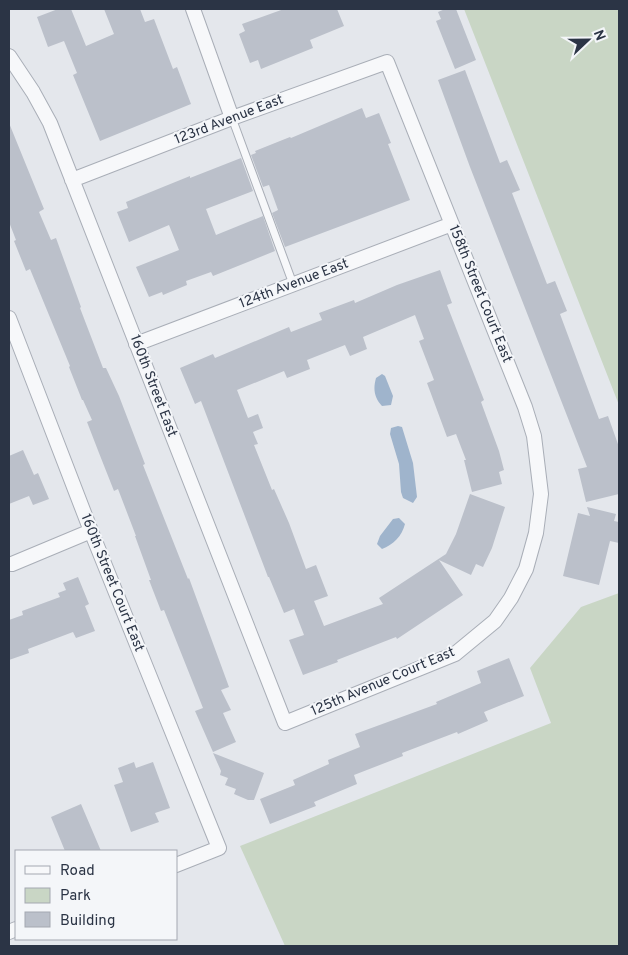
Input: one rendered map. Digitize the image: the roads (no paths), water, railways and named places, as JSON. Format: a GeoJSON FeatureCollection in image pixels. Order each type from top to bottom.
{"type":"FeatureCollection","features":[{"type":"Feature","properties":{"kind":"street"},"geometry":{"type":"LineString","coordinates":[[193,9],[232,118]]}},
{"type":"Feature","properties":{"kind":"street","name":"160th Street East"},"geometry":{"type":"LineString","coordinates":[[9,56],[33,92],[50,123],[285,722]]}},
{"type":"Feature","properties":{"kind":"street","name":"123rd Avenue East"},"geometry":{"type":"LineString","coordinates":[[72,180],[232,118],[387,62]]}},
{"type":"Feature","properties":{"kind":"street","name":"158th Street Court East"},"geometry":{"type":"LineString","coordinates":[[387,62],[525,407],[534,436],[541,494],[536,533]]}},
{"type":"Feature","properties":{"kind":"street","name":"124th Avenue East"},"geometry":{"type":"LineString","coordinates":[[136,344],[452,224]]}},
{"type":"Feature","properties":{"kind":"street","name":"160th Street Court East"},"geometry":{"type":"LineString","coordinates":[[9,318],[91,531],[219,848],[178,864]]}},
{"type":"Feature","properties":{"kind":"street"},"geometry":{"type":"LineString","coordinates":[[12,564],[91,531]]}},
{"type":"Feature","properties":{"kind":"street","name":"125th Avenue Court East"},"geometry":{"type":"LineString","coordinates":[[285,722],[455,654],[495,621],[511,598],[526,569],[536,533]]}},
{"type":"Feature","properties":{"kind":"lane"},"geometry":{"type":"LineString","coordinates":[[232,118],[293,284]]}},
{"type":"Feature","properties":{"kind":"water"},"geometry":{"type":"Polygon","coordinates":[[[382,374],[385,376],[393,396],[391,405],[382,406],[376,396],[374,389],[376,378],[382,374]]]}},
{"type":"Feature","properties":{"kind":"water"},"geometry":{"type":"Polygon","coordinates":[[[402,427],[413,463],[417,497],[413,503],[403,498],[401,492],[399,464],[390,434],[391,428],[402,427]]]}},
{"type":"Feature","properties":{"kind":"water"},"geometry":{"type":"Polygon","coordinates":[[[399,518],[405,524],[402,532],[390,545],[382,549],[377,544],[380,536],[393,519],[399,518]]]}}]}
